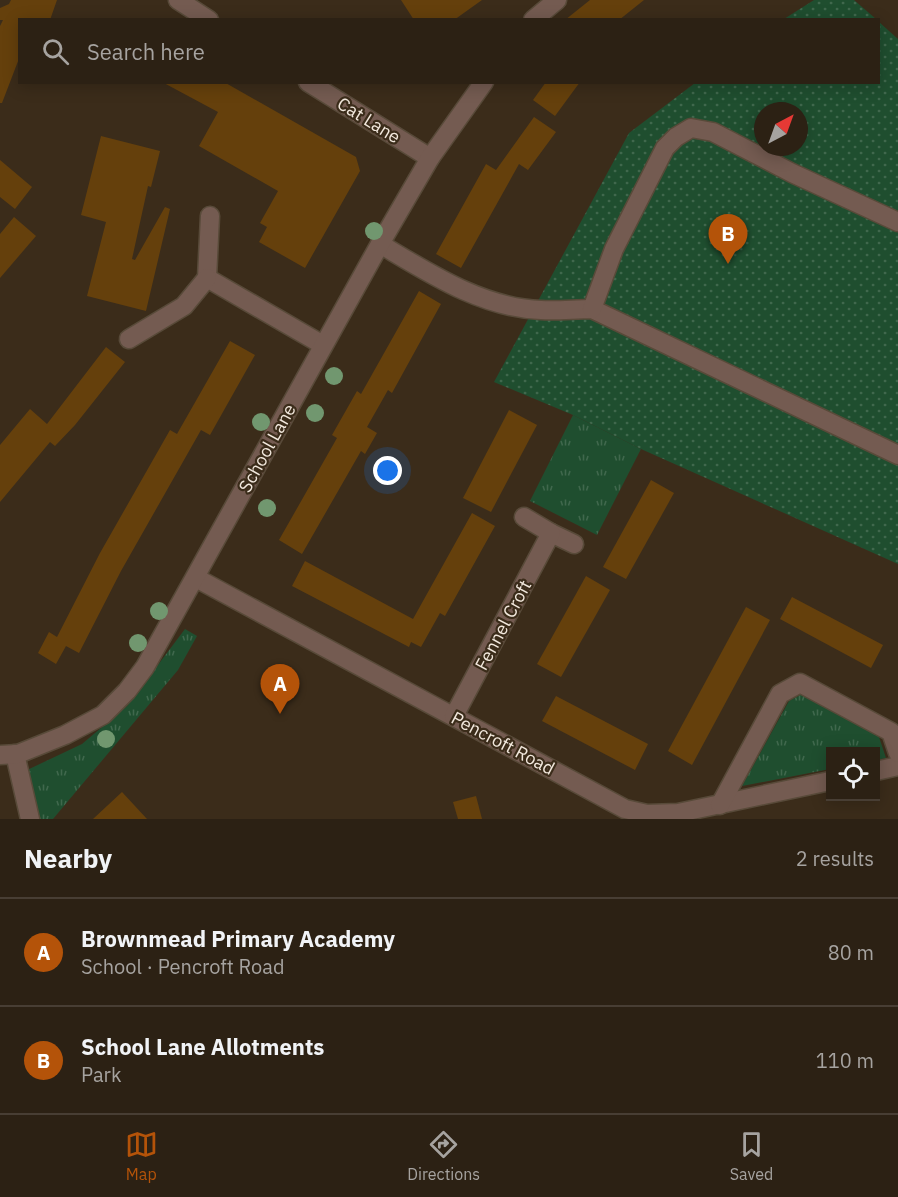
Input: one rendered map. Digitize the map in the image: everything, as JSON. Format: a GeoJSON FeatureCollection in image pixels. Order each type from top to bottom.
{"type":"FeatureCollection","features":[{"type":"Feature","properties":{"kind":"street"},"geometry":{"type":"LineString","coordinates":[[178,0],[206,18]]}},
{"type":"Feature","properties":{"kind":"street"},"geometry":{"type":"LineString","coordinates":[[535,18],[557,0]]}},
{"type":"Feature","properties":{"kind":"street","name":"Cat Lane"},"geometry":{"type":"LineString","coordinates":[[311,84],[430,158]]}},
{"type":"Feature","properties":{"kind":"street","name":"School Lane"},"geometry":{"type":"LineString","coordinates":[[7,755],[65,735],[102,715],[127,691],[145,667],[380,244],[430,158],[483,84]]}},
{"type":"Feature","properties":{"kind":"street"},"geometry":{"type":"LineString","coordinates":[[592,309],[614,249],[665,148],[676,137],[691,128],[713,132],[792,173],[898,222]]}},
{"type":"Feature","properties":{"kind":"street"},"geometry":{"type":"LineString","coordinates":[[129,339],[184,306],[207,278],[210,216]]}},
{"type":"Feature","properties":{"kind":"street"},"geometry":{"type":"LineString","coordinates":[[380,244],[434,276],[489,301],[539,310],[592,309],[898,455]]}},
{"type":"Feature","properties":{"kind":"street"},"geometry":{"type":"LineString","coordinates":[[207,278],[323,345]]}},
{"type":"Feature","properties":{"kind":"street"},"geometry":{"type":"LineString","coordinates":[[524,517],[574,544]]}},
{"type":"Feature","properties":{"kind":"street","name":"Fennel Croft"},"geometry":{"type":"LineString","coordinates":[[454,716],[551,533]]}},
{"type":"Feature","properties":{"kind":"street","name":"Pencroft Road"},"geometry":{"type":"LineString","coordinates":[[196,578],[633,815],[678,813],[720,806],[826,782]]}},
{"type":"Feature","properties":{"kind":"street"},"geometry":{"type":"LineString","coordinates":[[720,806],[780,694],[800,683],[891,732],[898,753]]}},
{"type":"Feature","properties":{"kind":"street"},"geometry":{"type":"LineString","coordinates":[[7,755],[30,819]]}},
{"type":"Feature","properties":{"kind":"street"},"geometry":{"type":"LineString","coordinates":[[880,770],[898,766]]}},
{"type":"Feature","properties":{"kind":"green space"},"geometry":{"type":"Polygon","coordinates":[[[814,0],[854,0],[875,18],[786,18],[814,0]]]}},
{"type":"Feature","properties":{"kind":"green space"},"geometry":{"type":"Polygon","coordinates":[[[880,23],[898,39],[898,564],[641,449],[573,415],[494,382],[629,133],[694,84],[880,84],[880,23]]]}},
{"type":"Feature","properties":{"kind":"green space"},"geometry":{"type":"Polygon","coordinates":[[[573,415],[641,449],[597,535],[530,501],[573,415]]]}},
{"type":"Feature","properties":{"kind":"green space"},"geometry":{"type":"Polygon","coordinates":[[[185,629],[197,636],[178,670],[53,819],[32,819],[25,771],[82,744],[127,706],[185,629]]]}},
{"type":"Feature","properties":{"kind":"green space"},"geometry":{"type":"Polygon","coordinates":[[[804,693],[877,731],[886,758],[880,759],[880,747],[826,747],[826,770],[742,786],[789,701],[804,693]]]}},
{"type":"Feature","properties":{"kind":"building"},"geometry":{"type":"Polygon","coordinates":[[[11,0],[57,0],[51,18],[18,18],[18,61],[2,103],[0,103],[0,26],[3,20],[0,20],[0,8],[9,4],[11,0]]]}},
{"type":"Feature","properties":{"kind":"building"},"geometry":{"type":"Polygon","coordinates":[[[401,0],[482,0],[457,18],[413,18],[401,0]]]}},
{"type":"Feature","properties":{"kind":"building"},"geometry":{"type":"Polygon","coordinates":[[[590,0],[644,0],[622,18],[568,18],[590,0]]]}},
{"type":"Feature","properties":{"kind":"building"},"geometry":{"type":"Polygon","coordinates":[[[166,84],[228,84],[356,157],[360,171],[305,268],[259,242],[267,227],[260,223],[278,191],[199,146],[218,112],[166,84]]]}},
{"type":"Feature","properties":{"kind":"building"},"geometry":{"type":"Polygon","coordinates":[[[545,84],[579,84],[555,116],[533,100],[545,84]]]}},
{"type":"Feature","properties":{"kind":"building"},"geometry":{"type":"Polygon","coordinates":[[[534,117],[556,132],[528,170],[519,164],[461,268],[436,254],[486,164],[496,170],[534,117]]]}},
{"type":"Feature","properties":{"kind":"building"},"geometry":{"type":"Polygon","coordinates":[[[101,136],[160,151],[151,187],[148,186],[132,259],[135,260],[165,207],[170,209],[146,311],[87,296],[106,222],[81,215],[101,136]]]}},
{"type":"Feature","properties":{"kind":"building"},"geometry":{"type":"Polygon","coordinates":[[[0,160],[32,187],[15,209],[0,197],[0,160]]]}},
{"type":"Feature","properties":{"kind":"building"},"geometry":{"type":"Polygon","coordinates":[[[14,217],[36,236],[0,278],[0,234],[14,217]]]}},
{"type":"Feature","properties":{"kind":"building"},"geometry":{"type":"Polygon","coordinates":[[[419,291],[441,304],[392,393],[388,390],[367,427],[377,433],[365,454],[361,451],[302,554],[279,540],[337,438],[332,435],[357,391],[361,394],[419,291]]]}},
{"type":"Feature","properties":{"kind":"building"},"geometry":{"type":"Polygon","coordinates":[[[230,341],[255,355],[210,435],[201,430],[121,571],[79,653],[66,646],[56,664],[38,653],[49,632],[57,637],[100,553],[170,430],[177,434],[230,341]]]}},
{"type":"Feature","properties":{"kind":"building"},"geometry":{"type":"Polygon","coordinates":[[[106,347],[125,362],[75,425],[55,446],[50,442],[0,502],[0,445],[30,409],[47,424],[106,347]]]}},
{"type":"Feature","properties":{"kind":"building"},"geometry":{"type":"Polygon","coordinates":[[[509,410],[537,425],[491,512],[463,498],[509,410]]]}},
{"type":"Feature","properties":{"kind":"building"},"geometry":{"type":"Polygon","coordinates":[[[651,480],[674,493],[626,579],[603,567],[651,480]]]}},
{"type":"Feature","properties":{"kind":"building"},"geometry":{"type":"Polygon","coordinates":[[[472,513],[495,526],[445,616],[440,613],[421,647],[411,642],[409,647],[292,586],[305,561],[413,619],[472,513]]]}},
{"type":"Feature","properties":{"kind":"building"},"geometry":{"type":"Polygon","coordinates":[[[586,576],[610,590],[561,677],[537,664],[586,576]]]}},
{"type":"Feature","properties":{"kind":"building"},"geometry":{"type":"Polygon","coordinates":[[[792,597],[883,645],[871,668],[780,619],[792,597]]]}},
{"type":"Feature","properties":{"kind":"building"},"geometry":{"type":"Polygon","coordinates":[[[746,607],[770,620],[692,765],[668,751],[746,607]]]}},
{"type":"Feature","properties":{"kind":"building"},"geometry":{"type":"Polygon","coordinates":[[[556,696],[648,744],[635,770],[542,721],[556,696]]]}},
{"type":"Feature","properties":{"kind":"building"},"geometry":{"type":"Polygon","coordinates":[[[122,792],[147,819],[93,819],[122,792]]]}},
{"type":"Feature","properties":{"kind":"building"},"geometry":{"type":"Polygon","coordinates":[[[476,796],[482,819],[458,819],[453,802],[476,796]]]}},
{"type":"Feature","properties":{"kind":"place","name":"School Lane Allotments"},"geometry":{"type":"Point","coordinates":[728,264]}},
{"type":"Feature","properties":{"kind":"place","name":"Brownmead Primary Academy"},"geometry":{"type":"Point","coordinates":[280,714]}}]}
